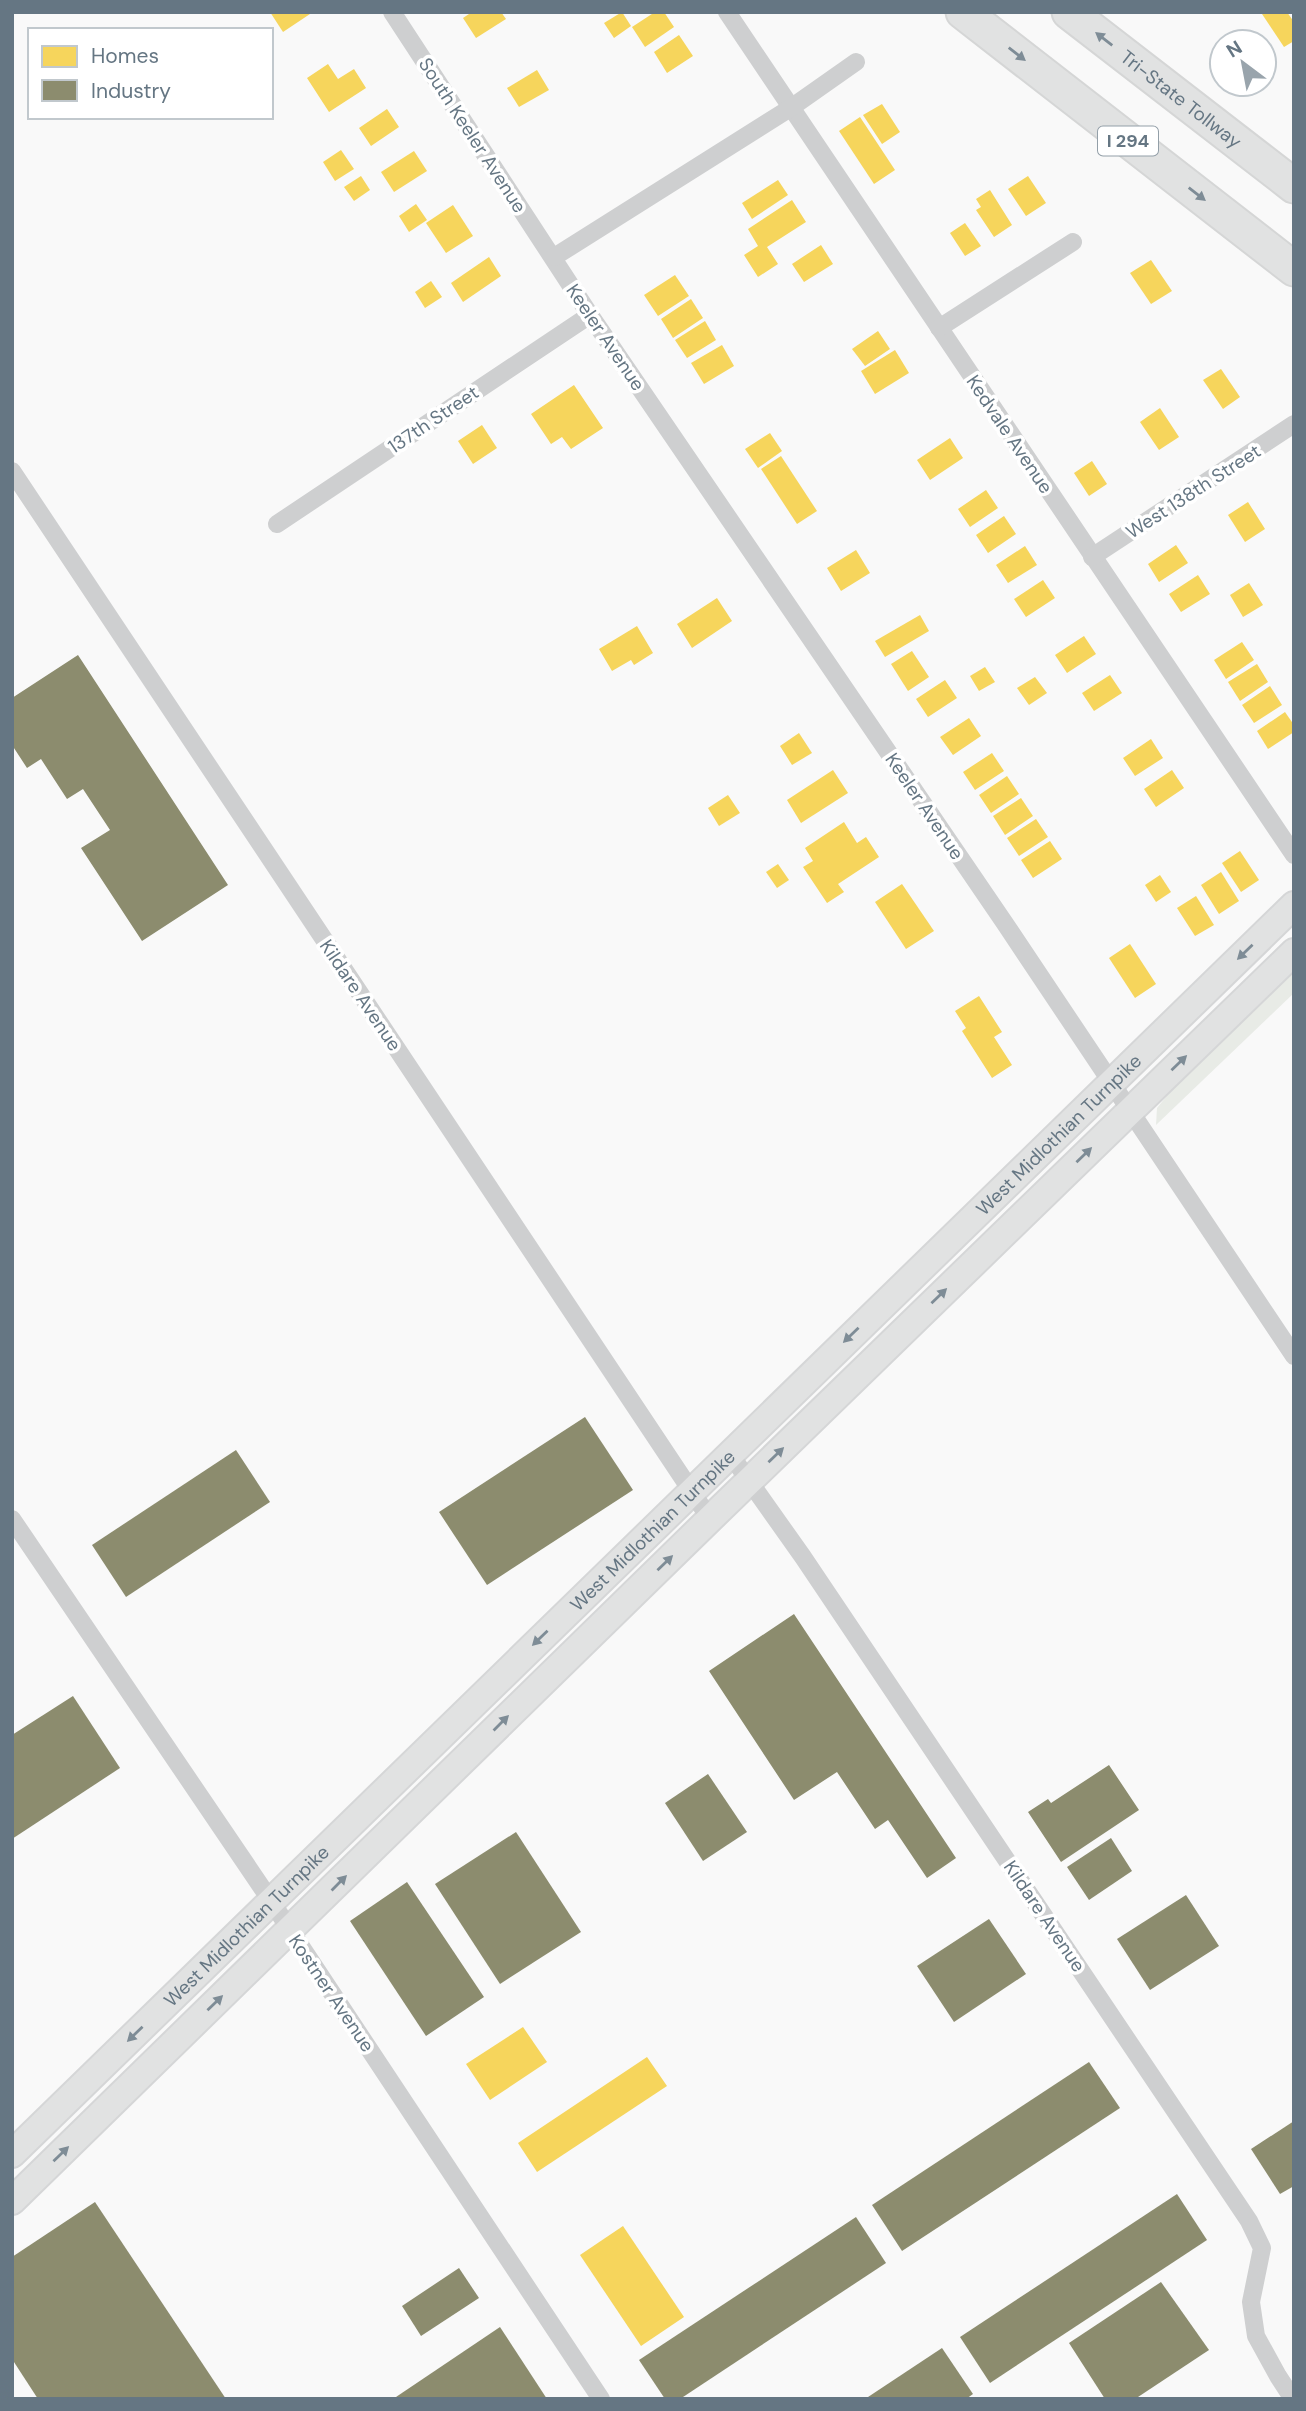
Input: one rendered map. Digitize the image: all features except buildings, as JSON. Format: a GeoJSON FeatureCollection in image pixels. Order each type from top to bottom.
{"type":"FeatureCollection","features":[{"type":"Feature","properties":{"kind":"highway","name":"I 294"},"geometry":{"type":"LineString","coordinates":[[963,12],[1294,269]]}},
{"type":"Feature","properties":{"kind":"highway","name":"Tri-State Tollway"},"geometry":{"type":"LineString","coordinates":[[1069,12],[1294,187]]}},
{"type":"Feature","properties":{"kind":"main road","name":"West Midlothian Turnpike"},"geometry":{"type":"LineString","coordinates":[[12,2154],[1294,905]]}},
{"type":"Feature","properties":{"kind":"main road","name":"West Midlothian Turnpike"},"geometry":{"type":"LineString","coordinates":[[12,2201],[1294,952]]}},
{"type":"Feature","properties":{"kind":"street","name":"South Keeler Avenue"},"geometry":{"type":"LineString","coordinates":[[392,12],[554,257]]}},
{"type":"Feature","properties":{"kind":"street","name":"Kedvale Avenue"},"geometry":{"type":"LineString","coordinates":[[727,12],[1294,855]]}},
{"type":"Feature","properties":{"kind":"street"},"geometry":{"type":"LineString","coordinates":[[554,257],[792,107],[856,62]]}},
{"type":"Feature","properties":{"kind":"street"},"geometry":{"type":"LineString","coordinates":[[939,328],[1073,242]]}},
{"type":"Feature","properties":{"kind":"street","name":"Keeler Avenue"},"geometry":{"type":"LineString","coordinates":[[554,257],[1294,1356]]}},
{"type":"Feature","properties":{"kind":"street","name":"137th Street"},"geometry":{"type":"LineString","coordinates":[[277,524],[590,314]]}},
{"type":"Feature","properties":{"kind":"street","name":"West 138th Street"},"geometry":{"type":"LineString","coordinates":[[1093,557],[1294,424]]}},
{"type":"Feature","properties":{"kind":"street","name":"Kildare Avenue"},"geometry":{"type":"LineString","coordinates":[[12,471],[710,1519]]}},
{"type":"Feature","properties":{"kind":"street","name":"Kildare Avenue"},"geometry":{"type":"LineString","coordinates":[[730,1454],[809,1565],[1249,2221],[1262,2248],[1251,2302],[1256,2336],[1293,2399]]}},
{"type":"Feature","properties":{"kind":"street","name":"Kostner Avenue"},"geometry":{"type":"LineString","coordinates":[[12,1519],[271,1901],[601,2399]]}},
{"type":"Feature","properties":{"kind":"shaded area"},"geometry":{"type":"Polygon","coordinates":[[[1294,968],[1294,993],[1156,1125],[1157,1108],[1170,1092],[1294,968]]]}}]}
